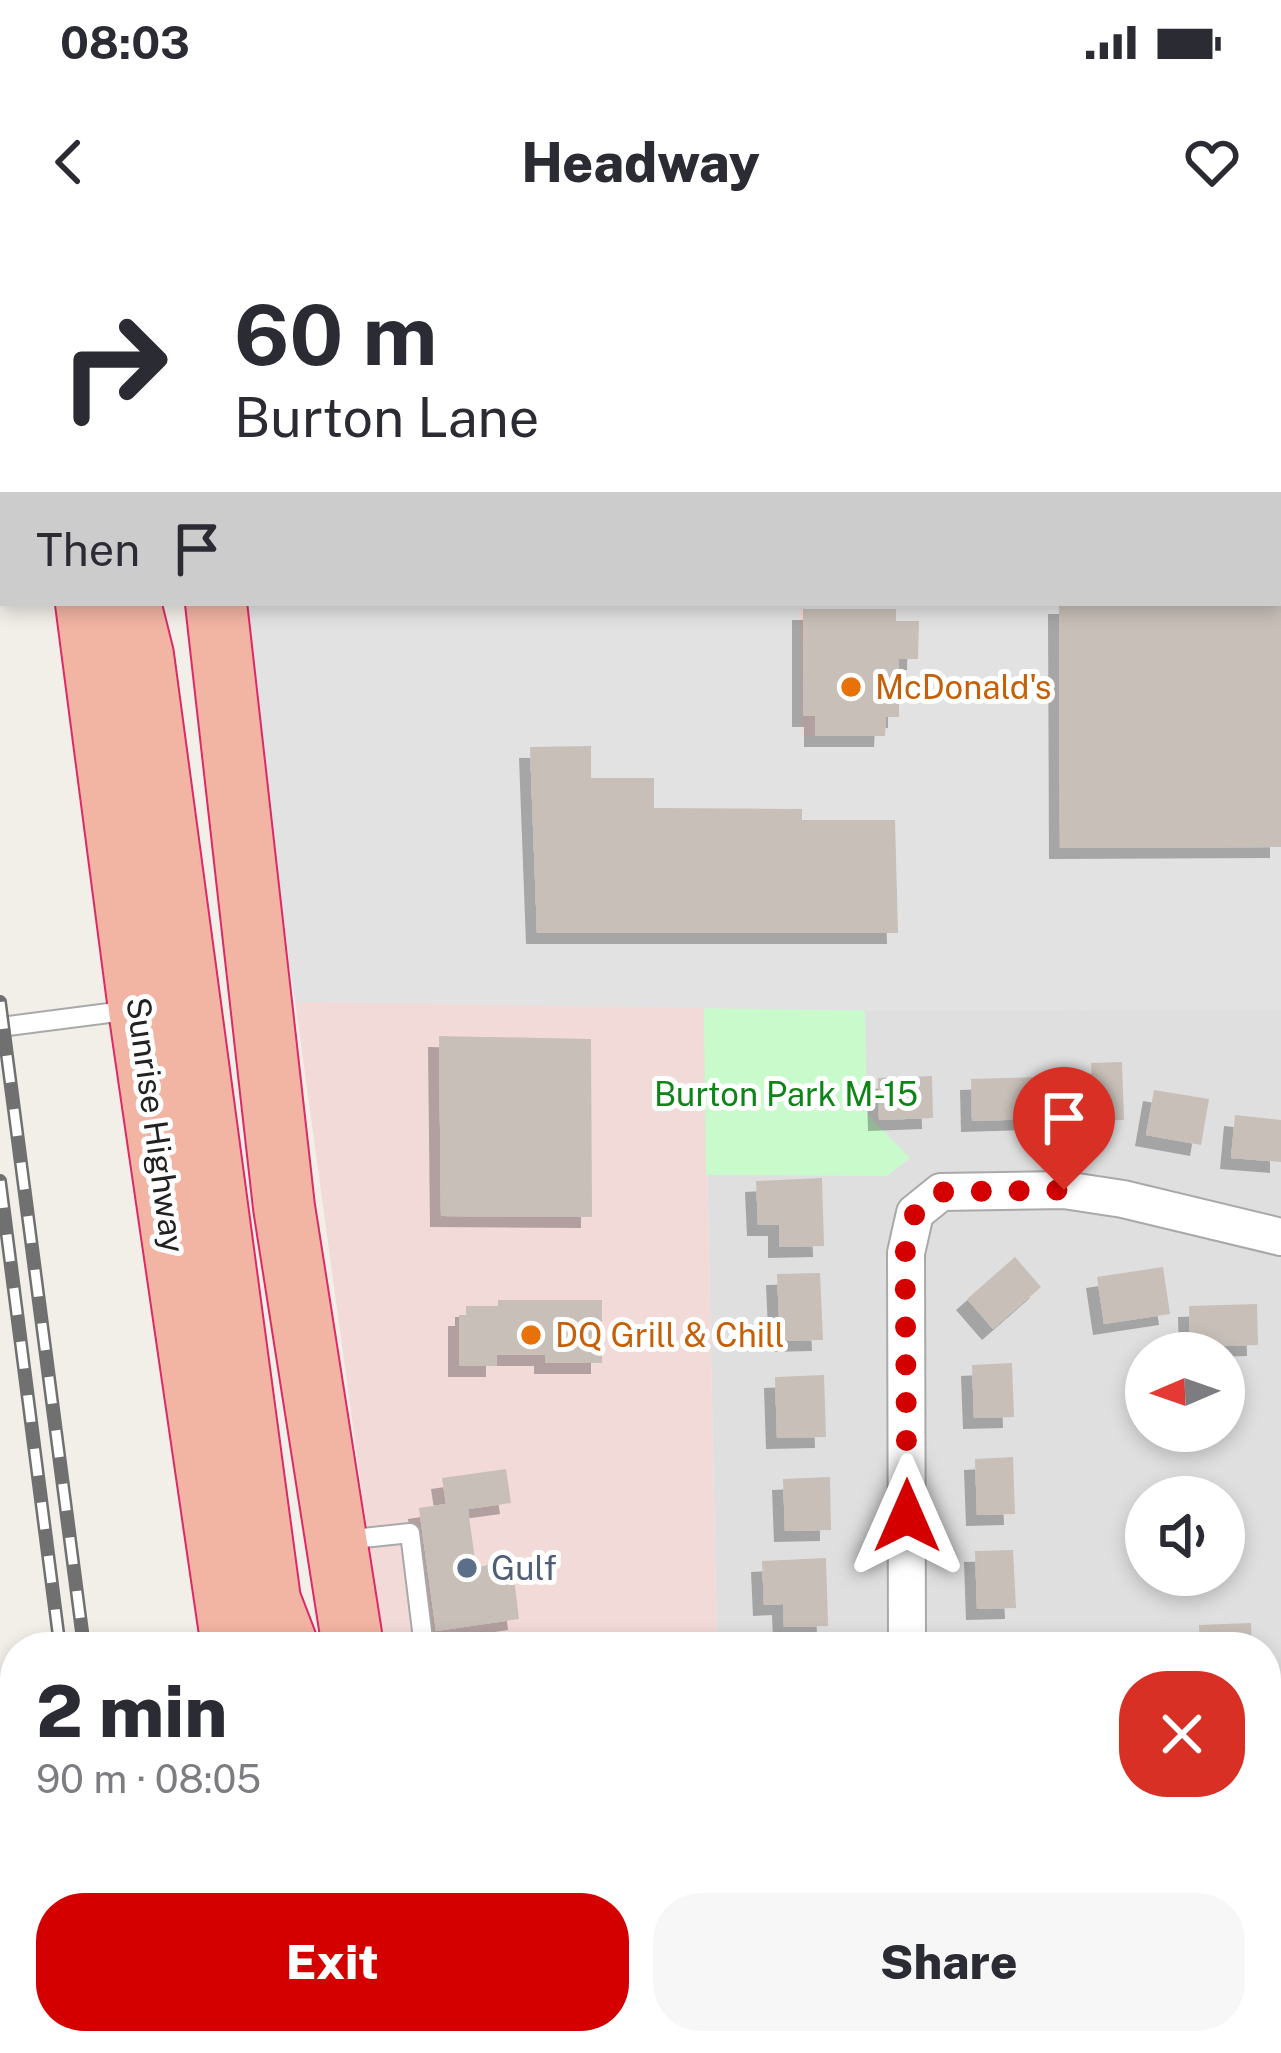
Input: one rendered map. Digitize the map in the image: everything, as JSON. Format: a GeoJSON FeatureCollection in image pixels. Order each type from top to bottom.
{"type":"FeatureCollection","features":[{"type":"Feature","properties":{"kind":"highway","name":"Sunrise Highway"},"geometry":{"type":"LineString","coordinates":[[86,606],[139,1009],[230,1632]]}},
{"type":"Feature","properties":{"kind":"highway"},"geometry":{"type":"LineString","coordinates":[[131,606],[143,655],[270,1600],[282,1632]]}},
{"type":"Feature","properties":{"kind":"highway"},"geometry":{"type":"LineString","coordinates":[[216,606],[284,1208],[351,1632]]}},
{"type":"Feature","properties":{"kind":"highway"},"geometry":{"type":"LineString","coordinates":[[139,1009],[239,1087],[284,1208]]}},
{"type":"Feature","properties":{"kind":"street"},"geometry":{"type":"LineString","coordinates":[[907,1632],[905,1253],[915,1213],[941,1192],[1064,1190],[1123,1199],[1281,1237]]}},
{"type":"Feature","properties":{"kind":"lane"},"geometry":{"type":"LineString","coordinates":[[0,1027],[139,1009]]}},
{"type":"Feature","properties":{"kind":"lane"},"geometry":{"type":"LineString","coordinates":[[337,1541],[410,1533],[422,1632]]}},
{"type":"Feature","properties":{"kind":"shaded area"},"geometry":{"type":"Polygon","coordinates":[[[241,606],[1281,606],[1281,1010],[704,1009],[717,1632],[381,1632],[241,606]]]}},
{"type":"Feature","properties":{"kind":"shaded area"},"geometry":{"type":"Polygon","coordinates":[[[241,606],[1059,606],[1060,847],[1281,847],[1281,1010],[895,1011],[295,1002],[241,606]],[[800,609],[802,736],[885,736],[886,717],[899,716],[899,659],[918,658],[918,621],[896,621],[896,609],[800,609]],[[530,747],[538,933],[895,933],[895,820],[802,820],[801,809],[654,808],[654,778],[591,778],[590,747],[530,747]]]}},
{"type":"Feature","properties":{"kind":"shaded area"},"geometry":{"type":"Polygon","coordinates":[[[704,1008],[1281,1010],[1281,1632],[717,1632],[704,1008]]]}},
{"type":"Feature","properties":{"kind":"green space","name":"Burton Park M-15"},"geometry":{"type":"Polygon","coordinates":[[[704,1008],[865,1010],[867,1114],[910,1158],[887,1176],[706,1175],[704,1008]]]}},
{"type":"Feature","properties":{"kind":"building"},"geometry":{"type":"Polygon","coordinates":[[[1059,606],[1281,606],[1281,847],[1060,848],[1059,606]]]}},
{"type":"Feature","properties":{"kind":"building","name":"McDonald's"},"geometry":{"type":"Polygon","coordinates":[[[803,609],[896,609],[896,621],[919,621],[918,659],[899,659],[899,717],[886,717],[885,736],[815,736],[815,716],[803,716],[803,609]]]}},
{"type":"Feature","properties":{"kind":"building"},"geometry":{"type":"Polygon","coordinates":[[[591,746],[591,778],[654,778],[654,808],[802,809],[802,820],[895,820],[898,933],[537,933],[530,747],[591,746]]]}},
{"type":"Feature","properties":{"kind":"building"},"geometry":{"type":"Polygon","coordinates":[[[439,1036],[591,1039],[592,1217],[441,1216],[439,1036]]]}},
{"type":"Feature","properties":{"kind":"building"},"geometry":{"type":"Polygon","coordinates":[[[1122,1062],[1124,1120],[1057,1121],[1057,1078],[1092,1077],[1091,1063],[1122,1062]]]}},
{"type":"Feature","properties":{"kind":"building"},"geometry":{"type":"Polygon","coordinates":[[[932,1076],[933,1118],[879,1120],[878,1078],[932,1076]]]}},
{"type":"Feature","properties":{"kind":"building"},"geometry":{"type":"Polygon","coordinates":[[[1037,1077],[1038,1119],[972,1121],[971,1079],[1037,1077]]]}},
{"type":"Feature","properties":{"kind":"building"},"geometry":{"type":"Polygon","coordinates":[[[1154,1090],[1209,1099],[1201,1145],[1146,1135],[1154,1090]]]}},
{"type":"Feature","properties":{"kind":"building"},"geometry":{"type":"Polygon","coordinates":[[[1235,1115],[1281,1120],[1281,1162],[1231,1158],[1235,1115]]]}},
{"type":"Feature","properties":{"kind":"building"},"geometry":{"type":"Polygon","coordinates":[[[822,1178],[824,1246],[779,1247],[779,1225],[758,1225],[756,1181],[822,1178]]]}},
{"type":"Feature","properties":{"kind":"building"},"geometry":{"type":"Polygon","coordinates":[[[1015,1257],[1041,1287],[993,1329],[967,1299],[1015,1257]]]}},
{"type":"Feature","properties":{"kind":"building"},"geometry":{"type":"Polygon","coordinates":[[[1163,1267],[1170,1314],[1104,1324],[1097,1277],[1163,1267]]]}},
{"type":"Feature","properties":{"kind":"building"},"geometry":{"type":"Polygon","coordinates":[[[820,1273],[823,1340],[780,1341],[777,1274],[820,1273]]]}},
{"type":"Feature","properties":{"kind":"building","name":"DQ Grill & Chill"},"geometry":{"type":"Polygon","coordinates":[[[498,1300],[602,1300],[602,1363],[545,1363],[545,1355],[497,1355],[497,1366],[459,1366],[459,1315],[466,1315],[466,1306],[498,1306],[498,1300]]]}},
{"type":"Feature","properties":{"kind":"building"},"geometry":{"type":"Polygon","coordinates":[[[1257,1304],[1258,1345],[1245,1345],[1245,1332],[1190,1332],[1189,1306],[1257,1304]]]}},
{"type":"Feature","properties":{"kind":"building"},"geometry":{"type":"Polygon","coordinates":[[[1012,1363],[1014,1417],[974,1418],[972,1365],[1012,1363]]]}},
{"type":"Feature","properties":{"kind":"building"},"geometry":{"type":"Polygon","coordinates":[[[824,1375],[826,1437],[777,1438],[775,1377],[824,1375]]]}},
{"type":"Feature","properties":{"kind":"building"},"geometry":{"type":"Polygon","coordinates":[[[1013,1457],[1015,1514],[977,1515],[975,1459],[1013,1457]]]}},
{"type":"Feature","properties":{"kind":"building"},"geometry":{"type":"Polygon","coordinates":[[[506,1469],[511,1503],[468,1509],[476,1567],[512,1562],[519,1619],[436,1631],[419,1508],[446,1504],[442,1478],[506,1469]]]}},
{"type":"Feature","properties":{"kind":"building"},"geometry":{"type":"Polygon","coordinates":[[[830,1477],[831,1530],[785,1531],[783,1479],[830,1477]]]}},
{"type":"Feature","properties":{"kind":"building"},"geometry":{"type":"Polygon","coordinates":[[[1013,1550],[1016,1608],[977,1609],[975,1551],[1013,1550]]]}},
{"type":"Feature","properties":{"kind":"building"},"geometry":{"type":"Polygon","coordinates":[[[826,1558],[828,1626],[784,1627],[783,1604],[764,1605],[762,1561],[826,1558]]]}},
{"type":"Feature","properties":{"kind":"building"},"geometry":{"type":"Polygon","coordinates":[[[1251,1623],[1251,1632],[1199,1632],[1199,1625],[1251,1623]]]}},
{"type":"Feature","properties":{"kind":"railway"},"geometry":{"type":"LineString","coordinates":[[0,1002],[82,1632]]}},
{"type":"Feature","properties":{"kind":"railway"},"geometry":{"type":"LineString","coordinates":[[0,1181],[58,1632]]}},
{"type":"Feature","properties":{"kind":"place","name":"McDonald's"},"geometry":{"type":"Point","coordinates":[851,687]}},
{"type":"Feature","properties":{"kind":"place","name":"DQ Grill & Chill"},"geometry":{"type":"Point","coordinates":[531,1335]}},
{"type":"Feature","properties":{"kind":"place","name":"Gulf"},"geometry":{"type":"Point","coordinates":[467,1568]}},
{"type":"Feature","properties":{"kind":"route"},"geometry":{"type":"LineString","coordinates":[[907,1516],[905,1253],[915,1213],[941,1192],[1064,1190]]}}]}
